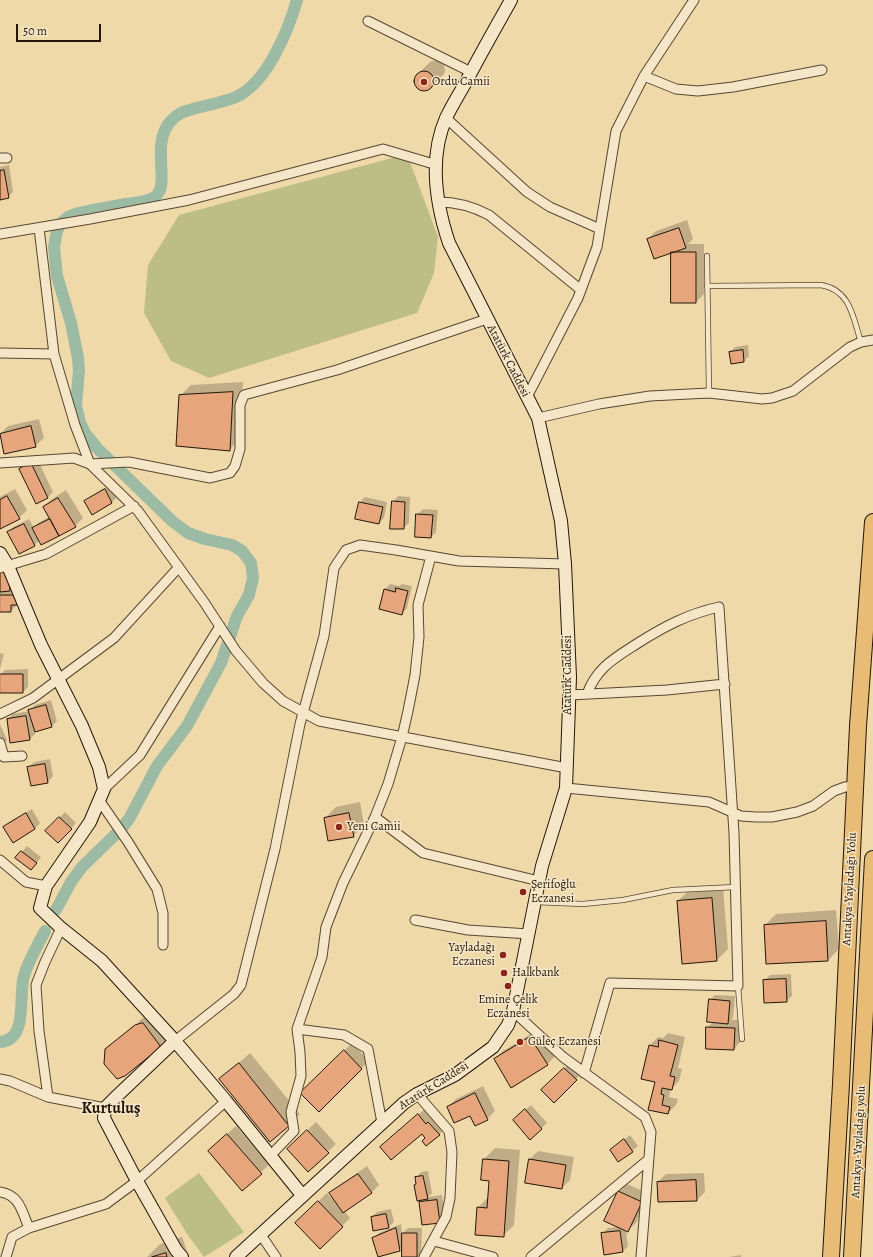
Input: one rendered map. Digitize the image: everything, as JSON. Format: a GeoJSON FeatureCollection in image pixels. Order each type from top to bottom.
{"type":"FeatureCollection","features":[{"type":"Feature","properties":{"kind":"highway","name":"Antakya-Yayladağı Yolu"},"geometry":{"type":"LineString","coordinates":[[831,1257],[855,786],[863,648],[873,522]]}},
{"type":"Feature","properties":{"kind":"highway","name":"Antakya-Yayladağı yolu"},"geometry":{"type":"LineString","coordinates":[[852,1257],[873,859]]}},
{"type":"Feature","properties":{"kind":"main road","name":"Atatürk Caddesi"},"geometry":{"type":"LineString","coordinates":[[236,1257],[404,1103],[417,1094],[455,1075],[494,1047],[508,1025],[513,1011],[542,866],[566,788],[570,677],[565,564],[561,521],[538,418],[449,243],[438,202],[437,165],[441,134],[446,118],[511,0]]}},
{"type":"Feature","properties":{"kind":"main road"},"geometry":{"type":"LineString","coordinates":[[0,553],[4,567],[82,726],[99,767],[101,795],[90,822],[46,886],[40,908],[61,928],[102,961],[175,1041],[226,1100],[302,1195]]}},
{"type":"Feature","properties":{"kind":"main road"},"geometry":{"type":"LineString","coordinates":[[175,1041],[105,1108],[104,1118],[137,1181],[176,1250],[182,1257]]}},
{"type":"Feature","properties":{"kind":"street"},"geometry":{"type":"LineString","coordinates":[[527,396],[581,290],[597,247],[616,131],[644,76],[694,0]]}},
{"type":"Feature","properties":{"kind":"street"},"geometry":{"type":"LineString","coordinates":[[368,21],[472,72]]}},
{"type":"Feature","properties":{"kind":"street"},"geometry":{"type":"LineString","coordinates":[[644,76],[676,89],[698,91],[733,87],[822,70]]}},
{"type":"Feature","properties":{"kind":"street"},"geometry":{"type":"LineString","coordinates":[[446,118],[527,192],[550,207],[600,229]]}},
{"type":"Feature","properties":{"kind":"street"},"geometry":{"type":"LineString","coordinates":[[0,234],[189,200],[383,149],[437,165]]}},
{"type":"Feature","properties":{"kind":"street"},"geometry":{"type":"LineString","coordinates":[[438,202],[461,203],[489,215],[581,290]]}},
{"type":"Feature","properties":{"kind":"street"},"geometry":{"type":"LineString","coordinates":[[39,228],[54,354],[75,425],[90,464]]}},
{"type":"Feature","properties":{"kind":"street"},"geometry":{"type":"LineString","coordinates":[[90,464],[129,462],[210,478],[230,473],[235,466],[240,449],[240,405],[244,395],[337,370],[487,319]]}},
{"type":"Feature","properties":{"kind":"street"},"geometry":{"type":"LineString","coordinates":[[538,418],[625,399],[650,396],[709,393],[762,399],[782,395],[793,391],[850,347],[861,342],[873,340]]}},
{"type":"Feature","properties":{"kind":"street"},"geometry":{"type":"LineString","coordinates":[[0,353],[54,354]]}},
{"type":"Feature","properties":{"kind":"street"},"geometry":{"type":"LineString","coordinates":[[0,463],[74,458],[90,464],[134,506],[179,567],[236,651],[263,683],[283,701],[303,713],[319,721],[567,768]]}},
{"type":"Feature","properties":{"kind":"street"},"geometry":{"type":"LineString","coordinates":[[4,567],[46,554],[134,506]]}},
{"type":"Feature","properties":{"kind":"street"},"geometry":{"type":"LineString","coordinates":[[175,1041],[234,994],[241,985],[275,850],[303,713],[324,636],[334,568],[346,550],[360,545],[459,561],[565,564]]}},
{"type":"Feature","properties":{"kind":"street"},"geometry":{"type":"LineString","coordinates":[[271,1155],[294,1131],[291,1112],[302,1076],[296,1029],[322,957],[326,927],[343,883],[375,817],[388,784],[402,737],[415,675],[419,637],[418,605],[431,556]]}},
{"type":"Feature","properties":{"kind":"street"},"geometry":{"type":"LineString","coordinates":[[0,714],[33,698],[114,638],[179,567]]}},
{"type":"Feature","properties":{"kind":"street"},"geometry":{"type":"LineString","coordinates":[[584,1072],[610,982],[738,986],[733,812],[719,607],[688,616],[670,624],[609,662],[592,682],[588,694]]}},
{"type":"Feature","properties":{"kind":"street"},"geometry":{"type":"LineString","coordinates":[[163,945],[163,913],[157,889],[114,821],[101,795],[140,755],[222,630]]}},
{"type":"Feature","properties":{"kind":"street"},"geometry":{"type":"LineString","coordinates":[[570,695],[667,690],[725,684]]}},
{"type":"Feature","properties":{"kind":"street"},"geometry":{"type":"LineString","coordinates":[[0,743],[4,757],[22,756]]}},
{"type":"Feature","properties":{"kind":"street"},"geometry":{"type":"LineString","coordinates":[[566,788],[709,802],[741,816],[756,817],[784,815],[797,812],[813,806],[834,791],[855,786]]}},
{"type":"Feature","properties":{"kind":"street"},"geometry":{"type":"LineString","coordinates":[[375,817],[423,853],[539,881]]}},
{"type":"Feature","properties":{"kind":"street"},"geometry":{"type":"LineString","coordinates":[[0,862],[26,882],[46,886]]}},
{"type":"Feature","properties":{"kind":"street"},"geometry":{"type":"LineString","coordinates":[[415,920],[468,930],[529,934]]}},
{"type":"Feature","properties":{"kind":"street"},"geometry":{"type":"LineString","coordinates":[[48,1097],[39,1031],[36,985],[61,928]]}},
{"type":"Feature","properties":{"kind":"street"},"geometry":{"type":"LineString","coordinates":[[513,1011],[564,1057],[645,1117],[651,1132],[641,1257]]}},
{"type":"Feature","properties":{"kind":"street"},"geometry":{"type":"LineString","coordinates":[[296,1029],[344,1035],[368,1049],[382,1123]]}},
{"type":"Feature","properties":{"kind":"street"},"geometry":{"type":"LineString","coordinates":[[0,1079],[10,1081],[48,1097],[105,1108]]}},
{"type":"Feature","properties":{"kind":"street"},"geometry":{"type":"LineString","coordinates":[[417,1094],[449,1131],[452,1152],[450,1198],[446,1217],[424,1257]]}},
{"type":"Feature","properties":{"kind":"street"},"geometry":{"type":"LineString","coordinates":[[6,1257],[12,1237],[29,1228],[106,1204],[137,1181],[226,1100]]}},
{"type":"Feature","properties":{"kind":"street"},"geometry":{"type":"LineString","coordinates":[[531,1257],[648,1160]]}},
{"type":"Feature","properties":{"kind":"street"},"geometry":{"type":"LineString","coordinates":[[0,1192],[16,1199],[29,1228]]}},
{"type":"Feature","properties":{"kind":"street"},"geometry":{"type":"LineString","coordinates":[[261,1235],[276,1257]]}},
{"type":"Feature","properties":{"kind":"street"},"geometry":{"type":"LineString","coordinates":[[434,1241],[494,1257]]}},
{"type":"Feature","properties":{"kind":"lane"},"geometry":{"type":"LineString","coordinates":[[707,256],[709,393]]}},
{"type":"Feature","properties":{"kind":"lane"},"geometry":{"type":"LineString","coordinates":[[707,286],[821,285],[831,287],[841,294],[848,303],[861,342]]}},
{"type":"Feature","properties":{"kind":"lane"},"geometry":{"type":"LineString","coordinates":[[535,902],[583,904],[623,900],[673,890],[736,887]]}},
{"type":"Feature","properties":{"kind":"lane"},"geometry":{"type":"LineString","coordinates":[[738,986],[742,1039]]}},
{"type":"Feature","properties":{"kind":"green space"},"geometry":{"type":"Polygon","coordinates":[[[407,154],[438,237],[434,273],[417,313],[209,378],[171,361],[144,313],[148,265],[179,215],[407,154]]]}},
{"type":"Feature","properties":{"kind":"green space"},"geometry":{"type":"Polygon","coordinates":[[[199,1173],[244,1232],[204,1257],[187,1234],[165,1198],[199,1173]]]}},
{"type":"Feature","properties":{"kind":"building","name":"Ordu Camii"},"geometry":{"type":"Polygon","coordinates":[[[420,71],[428,71],[434,77],[434,85],[428,91],[420,91],[414,85],[414,77],[420,71]]]}},
{"type":"Feature","properties":{"kind":"building"},"geometry":{"type":"Polygon","coordinates":[[[4,170],[9,198],[0,200],[0,171],[4,170]]]}},
{"type":"Feature","properties":{"kind":"building"},"geometry":{"type":"Polygon","coordinates":[[[679,228],[686,248],[654,259],[647,239],[679,228]]]}},
{"type":"Feature","properties":{"kind":"building"},"geometry":{"type":"Polygon","coordinates":[[[671,252],[696,252],[696,303],[671,303],[671,252]]]}},
{"type":"Feature","properties":{"kind":"building"},"geometry":{"type":"Polygon","coordinates":[[[743,350],[744,362],[731,364],[729,352],[743,350]]]}},
{"type":"Feature","properties":{"kind":"building"},"geometry":{"type":"Polygon","coordinates":[[[233,392],[230,451],[176,446],[179,395],[233,392]]]}},
{"type":"Feature","properties":{"kind":"building"},"geometry":{"type":"Polygon","coordinates":[[[31,426],[36,447],[4,454],[0,434],[31,426]]]}},
{"type":"Feature","properties":{"kind":"building"},"geometry":{"type":"Polygon","coordinates":[[[31,463],[48,498],[36,504],[19,469],[31,463]]]}},
{"type":"Feature","properties":{"kind":"building"},"geometry":{"type":"Polygon","coordinates":[[[105,489],[112,503],[92,515],[84,501],[105,489]]]}},
{"type":"Feature","properties":{"kind":"building"},"geometry":{"type":"Polygon","coordinates":[[[7,496],[20,519],[0,529],[0,500],[7,496]]]}},
{"type":"Feature","properties":{"kind":"building"},"geometry":{"type":"Polygon","coordinates":[[[58,498],[76,527],[59,536],[43,507],[58,498]]]}},
{"type":"Feature","properties":{"kind":"building"},"geometry":{"type":"Polygon","coordinates":[[[392,501],[405,502],[404,529],[390,529],[392,501]]]}},
{"type":"Feature","properties":{"kind":"building"},"geometry":{"type":"Polygon","coordinates":[[[359,502],[383,507],[379,524],[355,519],[359,502]]]}},
{"type":"Feature","properties":{"kind":"building"},"geometry":{"type":"Polygon","coordinates":[[[416,514],[433,515],[431,538],[415,537],[416,514]]]}},
{"type":"Feature","properties":{"kind":"building"},"geometry":{"type":"Polygon","coordinates":[[[50,519],[59,536],[41,545],[32,528],[50,519]]]}},
{"type":"Feature","properties":{"kind":"building"},"geometry":{"type":"Polygon","coordinates":[[[24,524],[35,546],[19,554],[7,532],[24,524]]]}},
{"type":"Feature","properties":{"kind":"building"},"geometry":{"type":"Polygon","coordinates":[[[8,570],[10,591],[0,592],[0,572],[8,570]]]}},
{"type":"Feature","properties":{"kind":"building"},"geometry":{"type":"Polygon","coordinates":[[[396,588],[408,591],[402,615],[379,609],[384,589],[395,592],[396,588]]]}},
{"type":"Feature","properties":{"kind":"building"},"geometry":{"type":"Polygon","coordinates":[[[0,595],[18,595],[18,605],[11,605],[11,612],[0,612],[0,595]]]}},
{"type":"Feature","properties":{"kind":"building"},"geometry":{"type":"Polygon","coordinates":[[[0,674],[23,674],[23,693],[0,693],[0,674]]]}},
{"type":"Feature","properties":{"kind":"building"},"geometry":{"type":"Polygon","coordinates":[[[46,705],[52,727],[35,732],[28,710],[46,705]]]}},
{"type":"Feature","properties":{"kind":"building"},"geometry":{"type":"Polygon","coordinates":[[[26,716],[30,740],[10,743],[7,719],[26,716]]]}},
{"type":"Feature","properties":{"kind":"building"},"geometry":{"type":"Polygon","coordinates":[[[45,764],[48,783],[31,786],[27,767],[45,764]]]}},
{"type":"Feature","properties":{"kind":"building"},"geometry":{"type":"Polygon","coordinates":[[[26,813],[35,829],[13,843],[3,827],[26,813]]]}},
{"type":"Feature","properties":{"kind":"building","name":"Yeni Camii"},"geometry":{"type":"Polygon","coordinates":[[[349,813],[354,837],[328,841],[324,818],[349,813]]]}},
{"type":"Feature","properties":{"kind":"building"},"geometry":{"type":"Polygon","coordinates":[[[59,817],[72,829],[58,843],[45,831],[59,817]]]}},
{"type":"Feature","properties":{"kind":"building"},"geometry":{"type":"Polygon","coordinates":[[[21,851],[37,863],[31,870],[15,858],[21,851]]]}},
{"type":"Feature","properties":{"kind":"building"},"geometry":{"type":"Polygon","coordinates":[[[712,898],[717,961],[682,964],[677,901],[712,898]]]}},
{"type":"Feature","properties":{"kind":"building"},"geometry":{"type":"Polygon","coordinates":[[[826,921],[828,961],[766,964],[764,925],[826,921]]]}},
{"type":"Feature","properties":{"kind":"building"},"geometry":{"type":"Polygon","coordinates":[[[786,979],[787,1002],[764,1003],[763,980],[786,979]]]}},
{"type":"Feature","properties":{"kind":"building"},"geometry":{"type":"Polygon","coordinates":[[[709,999],[730,1001],[728,1024],[707,1022],[709,999]]]}},
{"type":"Feature","properties":{"kind":"building"},"geometry":{"type":"Polygon","coordinates":[[[143,1023],[161,1047],[125,1076],[117,1079],[104,1064],[105,1049],[135,1025],[143,1023]]]}},
{"type":"Feature","properties":{"kind":"building"},"geometry":{"type":"Polygon","coordinates":[[[706,1027],[735,1028],[734,1050],[706,1049],[706,1027]]]}},
{"type":"Feature","properties":{"kind":"building"},"geometry":{"type":"Polygon","coordinates":[[[530,1037],[548,1065],[511,1088],[494,1059],[530,1037]]]}},
{"type":"Feature","properties":{"kind":"building"},"geometry":{"type":"Polygon","coordinates":[[[659,1040],[678,1045],[670,1076],[675,1077],[672,1090],[662,1088],[661,1094],[664,1095],[662,1105],[670,1107],[668,1114],[648,1110],[655,1082],[641,1079],[649,1045],[658,1047],[659,1040]]]}},
{"type":"Feature","properties":{"kind":"building"},"geometry":{"type":"Polygon","coordinates":[[[344,1050],[362,1069],[319,1112],[300,1093],[344,1050]]]}},
{"type":"Feature","properties":{"kind":"building"},"geometry":{"type":"Polygon","coordinates":[[[239,1063],[289,1126],[270,1142],[219,1079],[239,1063]]]}},
{"type":"Feature","properties":{"kind":"building"},"geometry":{"type":"Polygon","coordinates":[[[564,1068],[577,1080],[554,1103],[541,1090],[564,1068]]]}},
{"type":"Feature","properties":{"kind":"building"},"geometry":{"type":"Polygon","coordinates":[[[475,1093],[488,1120],[475,1126],[470,1116],[454,1123],[447,1107],[475,1093]]]}},
{"type":"Feature","properties":{"kind":"building"},"geometry":{"type":"Polygon","coordinates":[[[525,1109],[542,1129],[530,1140],[513,1120],[525,1109]]]}},
{"type":"Feature","properties":{"kind":"building"},"geometry":{"type":"Polygon","coordinates":[[[418,1114],[426,1124],[428,1122],[440,1135],[426,1146],[422,1141],[425,1138],[422,1134],[391,1160],[380,1147],[418,1114]]]}},
{"type":"Feature","properties":{"kind":"building"},"geometry":{"type":"Polygon","coordinates":[[[307,1130],[329,1153],[308,1172],[287,1149],[307,1130]]]}},
{"type":"Feature","properties":{"kind":"building"},"geometry":{"type":"Polygon","coordinates":[[[227,1134],[262,1174],[242,1191],[208,1151],[227,1134]]]}},
{"type":"Feature","properties":{"kind":"building"},"geometry":{"type":"Polygon","coordinates":[[[624,1139],[633,1152],[618,1162],[610,1150],[624,1139]]]}},
{"type":"Feature","properties":{"kind":"building"},"geometry":{"type":"Polygon","coordinates":[[[483,1159],[509,1161],[504,1237],[475,1235],[477,1207],[487,1208],[489,1181],[481,1180],[483,1159]]]}},
{"type":"Feature","properties":{"kind":"building"},"geometry":{"type":"Polygon","coordinates":[[[529,1159],[566,1165],[562,1189],[525,1183],[529,1159]]]}},
{"type":"Feature","properties":{"kind":"building"},"geometry":{"type":"Polygon","coordinates":[[[358,1174],[372,1193],[343,1213],[329,1193],[358,1174]]]}},
{"type":"Feature","properties":{"kind":"building"},"geometry":{"type":"Polygon","coordinates":[[[423,1176],[428,1199],[417,1201],[414,1185],[416,1184],[415,1177],[423,1176]]]}},
{"type":"Feature","properties":{"kind":"building"},"geometry":{"type":"Polygon","coordinates":[[[696,1180],[697,1201],[658,1202],[657,1182],[696,1180]]]}},
{"type":"Feature","properties":{"kind":"building"},"geometry":{"type":"Polygon","coordinates":[[[618,1191],[642,1202],[628,1232],[604,1221],[618,1191]]]}},
{"type":"Feature","properties":{"kind":"building"},"geometry":{"type":"Polygon","coordinates":[[[437,1200],[440,1223],[422,1225],[419,1202],[437,1200]]]}},
{"type":"Feature","properties":{"kind":"building"},"geometry":{"type":"Polygon","coordinates":[[[318,1201],[343,1227],[320,1249],[295,1223],[318,1201]]]}},
{"type":"Feature","properties":{"kind":"building"},"geometry":{"type":"Polygon","coordinates":[[[386,1214],[389,1228],[373,1231],[371,1217],[386,1214]]]}},
{"type":"Feature","properties":{"kind":"building"},"geometry":{"type":"Polygon","coordinates":[[[396,1228],[400,1251],[378,1257],[372,1238],[396,1228]]]}},
{"type":"Feature","properties":{"kind":"building"},"geometry":{"type":"Polygon","coordinates":[[[620,1231],[623,1252],[604,1255],[601,1233],[620,1231]]]}},
{"type":"Feature","properties":{"kind":"building"},"geometry":{"type":"Polygon","coordinates":[[[402,1233],[417,1233],[417,1257],[402,1257],[402,1233]]]}},
{"type":"Feature","properties":{"kind":"building"},"geometry":{"type":"Polygon","coordinates":[[[166,1253],[167,1257],[152,1257],[166,1253]]]}},
{"type":"Feature","properties":{"kind":"waterway"},"geometry":{"type":"LineString","coordinates":[[56,910],[71,882],[82,867],[121,829],[129,819],[157,766],[187,726],[221,663],[237,616],[249,595],[253,578],[251,563],[242,551],[232,545],[205,539],[188,533],[172,521],[97,448],[85,433],[80,423],[76,405],[79,371],[78,358],[71,323],[57,276],[54,247],[57,231],[61,223],[68,217],[75,214],[140,202],[153,198],[159,192],[162,171],[161,145],[164,133],[171,121],[183,112],[236,97],[247,90],[267,68],[275,55],[282,41],[297,0]]}},
{"type":"Feature","properties":{"kind":"waterway"},"geometry":{"type":"LineString","coordinates":[[0,1042],[9,1039],[15,1034],[19,1025],[24,976],[45,931]]}},
{"type":"Feature","properties":{"kind":"place","name":"Ordu Camii"},"geometry":{"type":"Point","coordinates":[424,82]}},
{"type":"Feature","properties":{"kind":"place","name":"Yeni Camii"},"geometry":{"type":"Point","coordinates":[339,827]}},
{"type":"Feature","properties":{"kind":"place","name":"Şerifoğlu Eczanesi"},"geometry":{"type":"Point","coordinates":[523,892]}},
{"type":"Feature","properties":{"kind":"place","name":"Yayladağı Eczanesi"},"geometry":{"type":"Point","coordinates":[503,955]}},
{"type":"Feature","properties":{"kind":"place","name":"Halkbank"},"geometry":{"type":"Point","coordinates":[504,973]}},
{"type":"Feature","properties":{"kind":"place","name":"Emine Çelik Eczanesi"},"geometry":{"type":"Point","coordinates":[508,986]}},
{"type":"Feature","properties":{"kind":"place","name":"Güleç Eczanesi"},"geometry":{"type":"Point","coordinates":[520,1042]}},
{"type":"Feature","properties":{"kind":"district","name":"Kurtuluş"},"geometry":{"type":"Point","coordinates":[111,1109]}}]}
